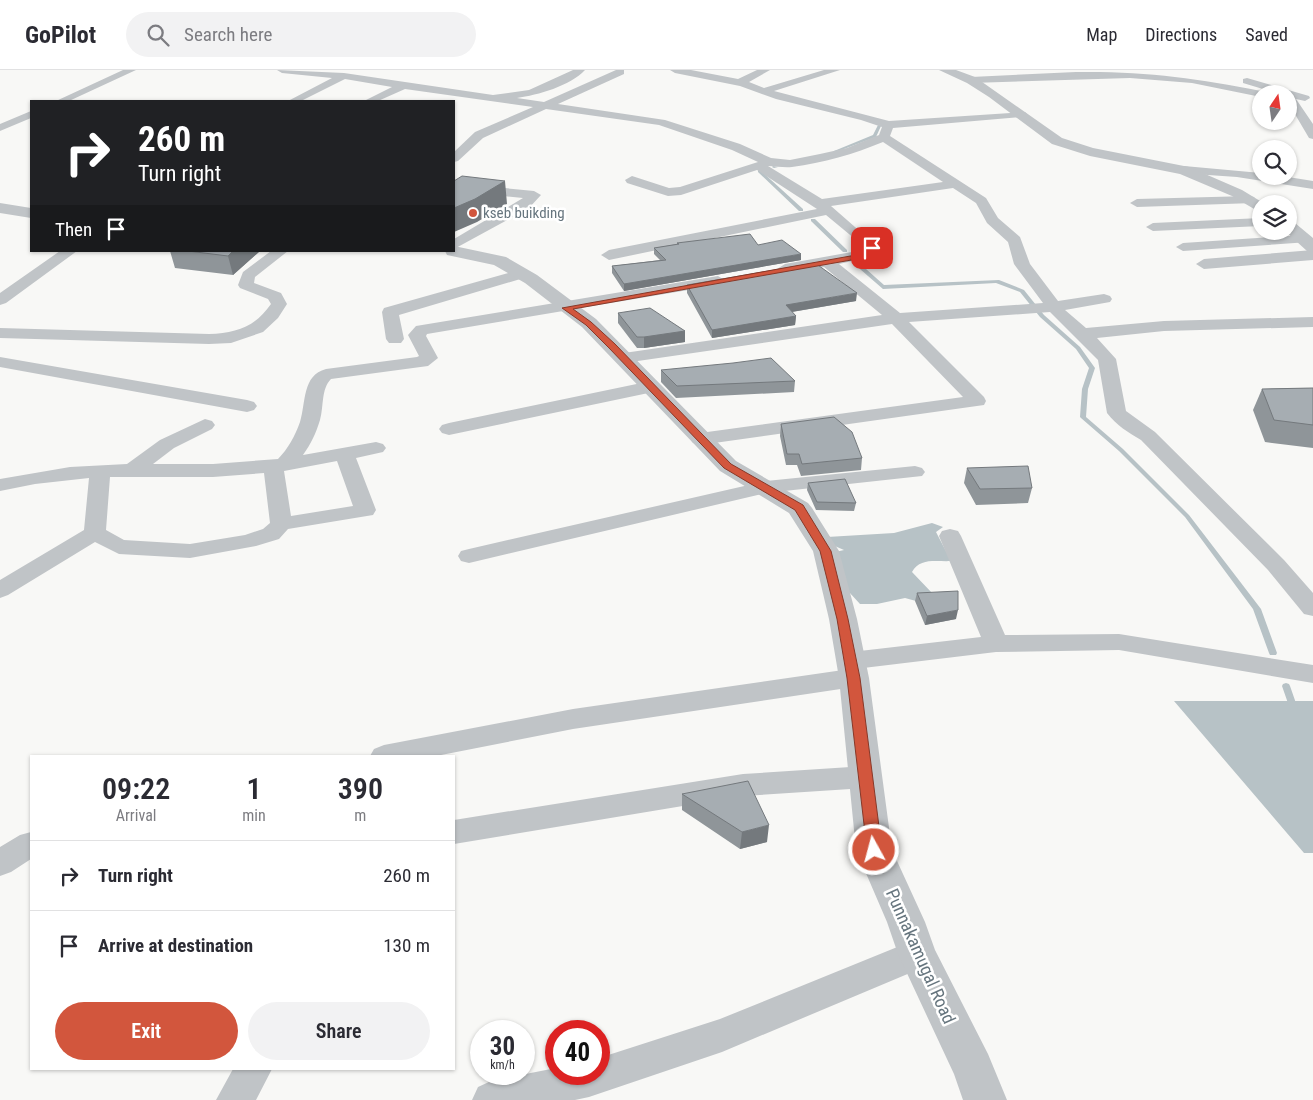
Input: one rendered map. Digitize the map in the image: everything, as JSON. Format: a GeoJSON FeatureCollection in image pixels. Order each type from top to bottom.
{"type":"FeatureCollection","features":[{"type":"Feature","properties":{"kind":"street"},"geometry":{"type":"LineString","coordinates":[[63,100],[131,70]]}},
{"type":"Feature","properties":{"kind":"street"},"geometry":{"type":"LineString","coordinates":[[282,70],[344,76],[453,94],[547,105],[661,122],[736,147],[765,163]]}},
{"type":"Feature","properties":{"kind":"street"},"geometry":{"type":"LineString","coordinates":[[493,98],[531,93],[561,81],[580,70]]}},
{"type":"Feature","properties":{"kind":"street"},"geometry":{"type":"LineString","coordinates":[[738,82],[765,70]]}},
{"type":"Feature","properties":{"kind":"street"},"geometry":{"type":"LineString","coordinates":[[764,91],[835,70]]}},
{"type":"Feature","properties":{"kind":"street"},"geometry":{"type":"LineString","coordinates":[[944,70],[971,80],[1057,141],[1090,152],[1184,170],[1238,173],[1313,185]]}},
{"type":"Feature","properties":{"kind":"street"},"geometry":{"type":"LineString","coordinates":[[684,71],[738,82],[886,131],[980,201],[992,220],[1015,240],[1022,264],[1054,307],[1080,334],[1096,346],[1107,359],[1118,413],[1130,425],[1148,436],[1276,565],[1313,608]]}},
{"type":"Feature","properties":{"kind":"street"},"geometry":{"type":"LineString","coordinates":[[455,157],[479,135],[620,72]]}},
{"type":"Feature","properties":{"kind":"street"},"geometry":{"type":"LineString","coordinates":[[971,80],[1124,73],[1182,78],[1252,92]]}},
{"type":"Feature","properties":{"kind":"street"},"geometry":{"type":"LineString","coordinates":[[1229,75],[1309,98]]}},
{"type":"Feature","properties":{"kind":"street"},"geometry":{"type":"LineString","coordinates":[[294,100],[344,76]]}},
{"type":"Feature","properties":{"kind":"street"},"geometry":{"type":"LineString","coordinates":[[371,100],[403,86]]}},
{"type":"Feature","properties":{"kind":"street"},"geometry":{"type":"LineString","coordinates":[[444,100],[453,94]]}},
{"type":"Feature","properties":{"kind":"street"},"geometry":{"type":"LineString","coordinates":[[1298,111],[1313,135]]}},
{"type":"Feature","properties":{"kind":"street"},"geometry":{"type":"LineString","coordinates":[[0,128],[30,114]]}},
{"type":"Feature","properties":{"kind":"street"},"geometry":{"type":"LineString","coordinates":[[632,180],[668,192],[681,192],[765,163],[790,164],[851,151],[886,131],[1021,114]]}},
{"type":"Feature","properties":{"kind":"street"},"geometry":{"type":"LineString","coordinates":[[765,163],[762,168],[795,186],[860,235],[872,248],[869,253],[857,257],[769,272]]}},
{"type":"Feature","properties":{"kind":"street"},"geometry":{"type":"LineString","coordinates":[[1184,170],[1252,202]]}},
{"type":"Feature","properties":{"kind":"street"},"geometry":{"type":"LineString","coordinates":[[609,255],[823,207],[956,184]]}},
{"type":"Feature","properties":{"kind":"street"},"geometry":{"type":"LineString","coordinates":[[455,187],[534,195],[524,205],[455,244]]}},
{"type":"Feature","properties":{"kind":"street"},"geometry":{"type":"LineString","coordinates":[[1137,204],[1249,200]]}},
{"type":"Feature","properties":{"kind":"street"},"geometry":{"type":"LineString","coordinates":[[0,208],[30,213]]}},
{"type":"Feature","properties":{"kind":"street"},"geometry":{"type":"LineString","coordinates":[[1153,227],[1252,222]]}},
{"type":"Feature","properties":{"kind":"street"},"geometry":{"type":"LineString","coordinates":[[1297,227],[1308,243]]}},
{"type":"Feature","properties":{"kind":"street"},"geometry":{"type":"LineString","coordinates":[[1183,247],[1308,243]]}},
{"type":"Feature","properties":{"kind":"street","name":"Punnakamugal Road"},"geometry":{"type":"LineString","coordinates":[[455,251],[500,261],[522,274],[589,323],[728,466],[799,508],[826,551],[852,669],[874,850],[906,922],[917,954],[972,1068],[985,1100]]}},
{"type":"Feature","properties":{"kind":"street"},"geometry":{"type":"LineString","coordinates":[[0,300],[69,252]]}},
{"type":"Feature","properties":{"kind":"street"},"geometry":{"type":"LineString","coordinates":[[0,333],[208,339],[236,338],[250,334],[274,312],[279,304],[275,296],[246,285],[248,275],[280,252]]}},
{"type":"Feature","properties":{"kind":"street"},"geometry":{"type":"LineString","coordinates":[[1204,264],[1313,255]]}},
{"type":"Feature","properties":{"kind":"street"},"geometry":{"type":"LineString","coordinates":[[700,439],[976,401],[896,318],[827,262]]}},
{"type":"Feature","properties":{"kind":"street"},"geometry":{"type":"LineString","coordinates":[[395,339],[390,312],[522,274]]}},
{"type":"Feature","properties":{"kind":"street"},"geometry":{"type":"LineString","coordinates":[[279,466],[300,449],[314,406],[314,389],[318,381],[326,374],[422,362],[429,358],[418,335],[422,330],[429,327],[566,308],[730,279]]}},
{"type":"Feature","properties":{"kind":"street"},"geometry":{"type":"LineString","coordinates":[[624,358],[896,318],[1054,307],[1104,299]]}},
{"type":"Feature","properties":{"kind":"street"},"geometry":{"type":"LineString","coordinates":[[1080,334],[1164,326],[1313,322]]}},
{"type":"Feature","properties":{"kind":"street"},"geometry":{"type":"LineString","coordinates":[[0,362],[247,406]]}},
{"type":"Feature","properties":{"kind":"street"},"geometry":{"type":"LineString","coordinates":[[449,429],[651,387]]}},
{"type":"Feature","properties":{"kind":"street"},"geometry":{"type":"LineString","coordinates":[[133,470],[168,444],[205,425]]}},
{"type":"Feature","properties":{"kind":"street"},"geometry":{"type":"LineString","coordinates":[[0,485],[32,476],[100,470],[279,466],[376,448]]}},
{"type":"Feature","properties":{"kind":"street"},"geometry":{"type":"LineString","coordinates":[[95,533],[119,547],[190,551],[271,534],[281,524],[365,510],[344,454]]}},
{"type":"Feature","properties":{"kind":"street"},"geometry":{"type":"LineString","coordinates":[[279,466],[281,524]]}},
{"type":"Feature","properties":{"kind":"street"},"geometry":{"type":"LineString","coordinates":[[95,533],[100,470]]}},
{"type":"Feature","properties":{"kind":"street"},"geometry":{"type":"LineString","coordinates":[[469,556],[766,487],[915,472]]}},
{"type":"Feature","properties":{"kind":"street"},"geometry":{"type":"LineString","coordinates":[[0,590],[95,533]]}},
{"type":"Feature","properties":{"kind":"street"},"geometry":{"type":"LineString","coordinates":[[950,536],[996,644]]}},
{"type":"Feature","properties":{"kind":"street"},"geometry":{"type":"LineString","coordinates":[[389,755],[573,719],[996,644],[1119,642],[1313,674]]}},
{"type":"Feature","properties":{"kind":"street"},"geometry":{"type":"LineString","coordinates":[[455,832],[743,785],[866,778]]}},
{"type":"Feature","properties":{"kind":"street"},"geometry":{"type":"LineString","coordinates":[[0,863],[30,845]]}},
{"type":"Feature","properties":{"kind":"street"},"geometry":{"type":"LineString","coordinates":[[491,1100],[589,1079],[722,1035],[917,954]]}},
{"type":"Feature","properties":{"kind":"street"},"geometry":{"type":"LineString","coordinates":[[235,1100],[253,1070]]}},
{"type":"Feature","properties":{"kind":"shaded area"},"geometry":{"type":"Polygon","coordinates":[[[932,523],[943,527],[936,532],[951,561],[924,562],[915,567],[912,572],[933,594],[916,601],[905,598],[877,604],[860,604],[838,580],[831,553],[844,550],[830,544],[827,537],[894,533],[932,523]]]}},
{"type":"Feature","properties":{"kind":"shaded area"},"geometry":{"type":"Polygon","coordinates":[[[1174,701],[1313,701],[1313,853],[1304,853],[1174,701]]]}},
{"type":"Feature","properties":{"kind":"building"},"geometry":{"type":"Polygon","coordinates":[[[462,176],[505,181],[475,199],[455,208],[455,180],[462,176]]]}},
{"type":"Feature","properties":{"kind":"building"},"geometry":{"type":"Polygon","coordinates":[[[750,234],[758,245],[782,240],[801,254],[624,284],[612,266],[666,260],[654,248],[679,244],[677,243],[750,234]]]}},
{"type":"Feature","properties":{"kind":"building"},"geometry":{"type":"Polygon","coordinates":[[[196,252],[232,252],[228,256],[196,252]]]}},
{"type":"Feature","properties":{"kind":"building"},"geometry":{"type":"Polygon","coordinates":[[[815,263],[857,293],[786,305],[796,316],[712,330],[687,285],[815,263]]]}},
{"type":"Feature","properties":{"kind":"building"},"geometry":{"type":"Polygon","coordinates":[[[650,308],[685,331],[637,337],[618,313],[650,308]]]}},
{"type":"Feature","properties":{"kind":"building"},"geometry":{"type":"Polygon","coordinates":[[[771,358],[795,381],[677,386],[661,370],[733,363],[771,358]]]}},
{"type":"Feature","properties":{"kind":"building"},"geometry":{"type":"Polygon","coordinates":[[[1313,388],[1313,425],[1274,420],[1262,389],[1313,388]]]}},
{"type":"Feature","properties":{"kind":"building"},"geometry":{"type":"Polygon","coordinates":[[[834,417],[852,432],[862,458],[802,464],[799,454],[787,454],[781,424],[834,417]]]}},
{"type":"Feature","properties":{"kind":"building"},"geometry":{"type":"Polygon","coordinates":[[[1028,466],[1032,488],[980,489],[967,468],[1028,466]]]}},
{"type":"Feature","properties":{"kind":"building"},"geometry":{"type":"Polygon","coordinates":[[[845,479],[856,503],[817,502],[808,483],[845,479]]]}},
{"type":"Feature","properties":{"kind":"building"},"geometry":{"type":"Polygon","coordinates":[[[958,591],[958,610],[927,616],[917,593],[958,591]]]}},
{"type":"Feature","properties":{"kind":"building"},"geometry":{"type":"Polygon","coordinates":[[[748,781],[769,825],[742,832],[682,794],[748,781]]]}},
{"type":"Feature","properties":{"kind":"waterway"},"geometry":{"type":"LineString","coordinates":[[836,151],[875,136],[879,126]]}},
{"type":"Feature","properties":{"kind":"waterway"},"geometry":{"type":"LineString","coordinates":[[759,171],[801,210]]}},
{"type":"Feature","properties":{"kind":"waterway"},"geometry":{"type":"LineString","coordinates":[[813,220],[845,251]]}},
{"type":"Feature","properties":{"kind":"waterway"},"geometry":{"type":"LineString","coordinates":[[855,262],[883,287],[997,281],[1022,291],[1042,316],[1078,348],[1092,368],[1085,389],[1083,417],[1121,450],[1187,516],[1257,609],[1273,653]]}},
{"type":"Feature","properties":{"kind":"waterway"},"geometry":{"type":"LineString","coordinates":[[1286,686],[1294,709]]}},
{"type":"Feature","properties":{"kind":"place","name":"kseb buikding"},"geometry":{"type":"Point","coordinates":[473,213]}},
{"type":"Feature","properties":{"kind":"route"},"geometry":{"type":"LineString","coordinates":[[872,248],[869,253],[857,257],[566,308],[589,323],[710,450],[728,466],[799,508],[826,551],[854,678],[874,850]]}}]}
